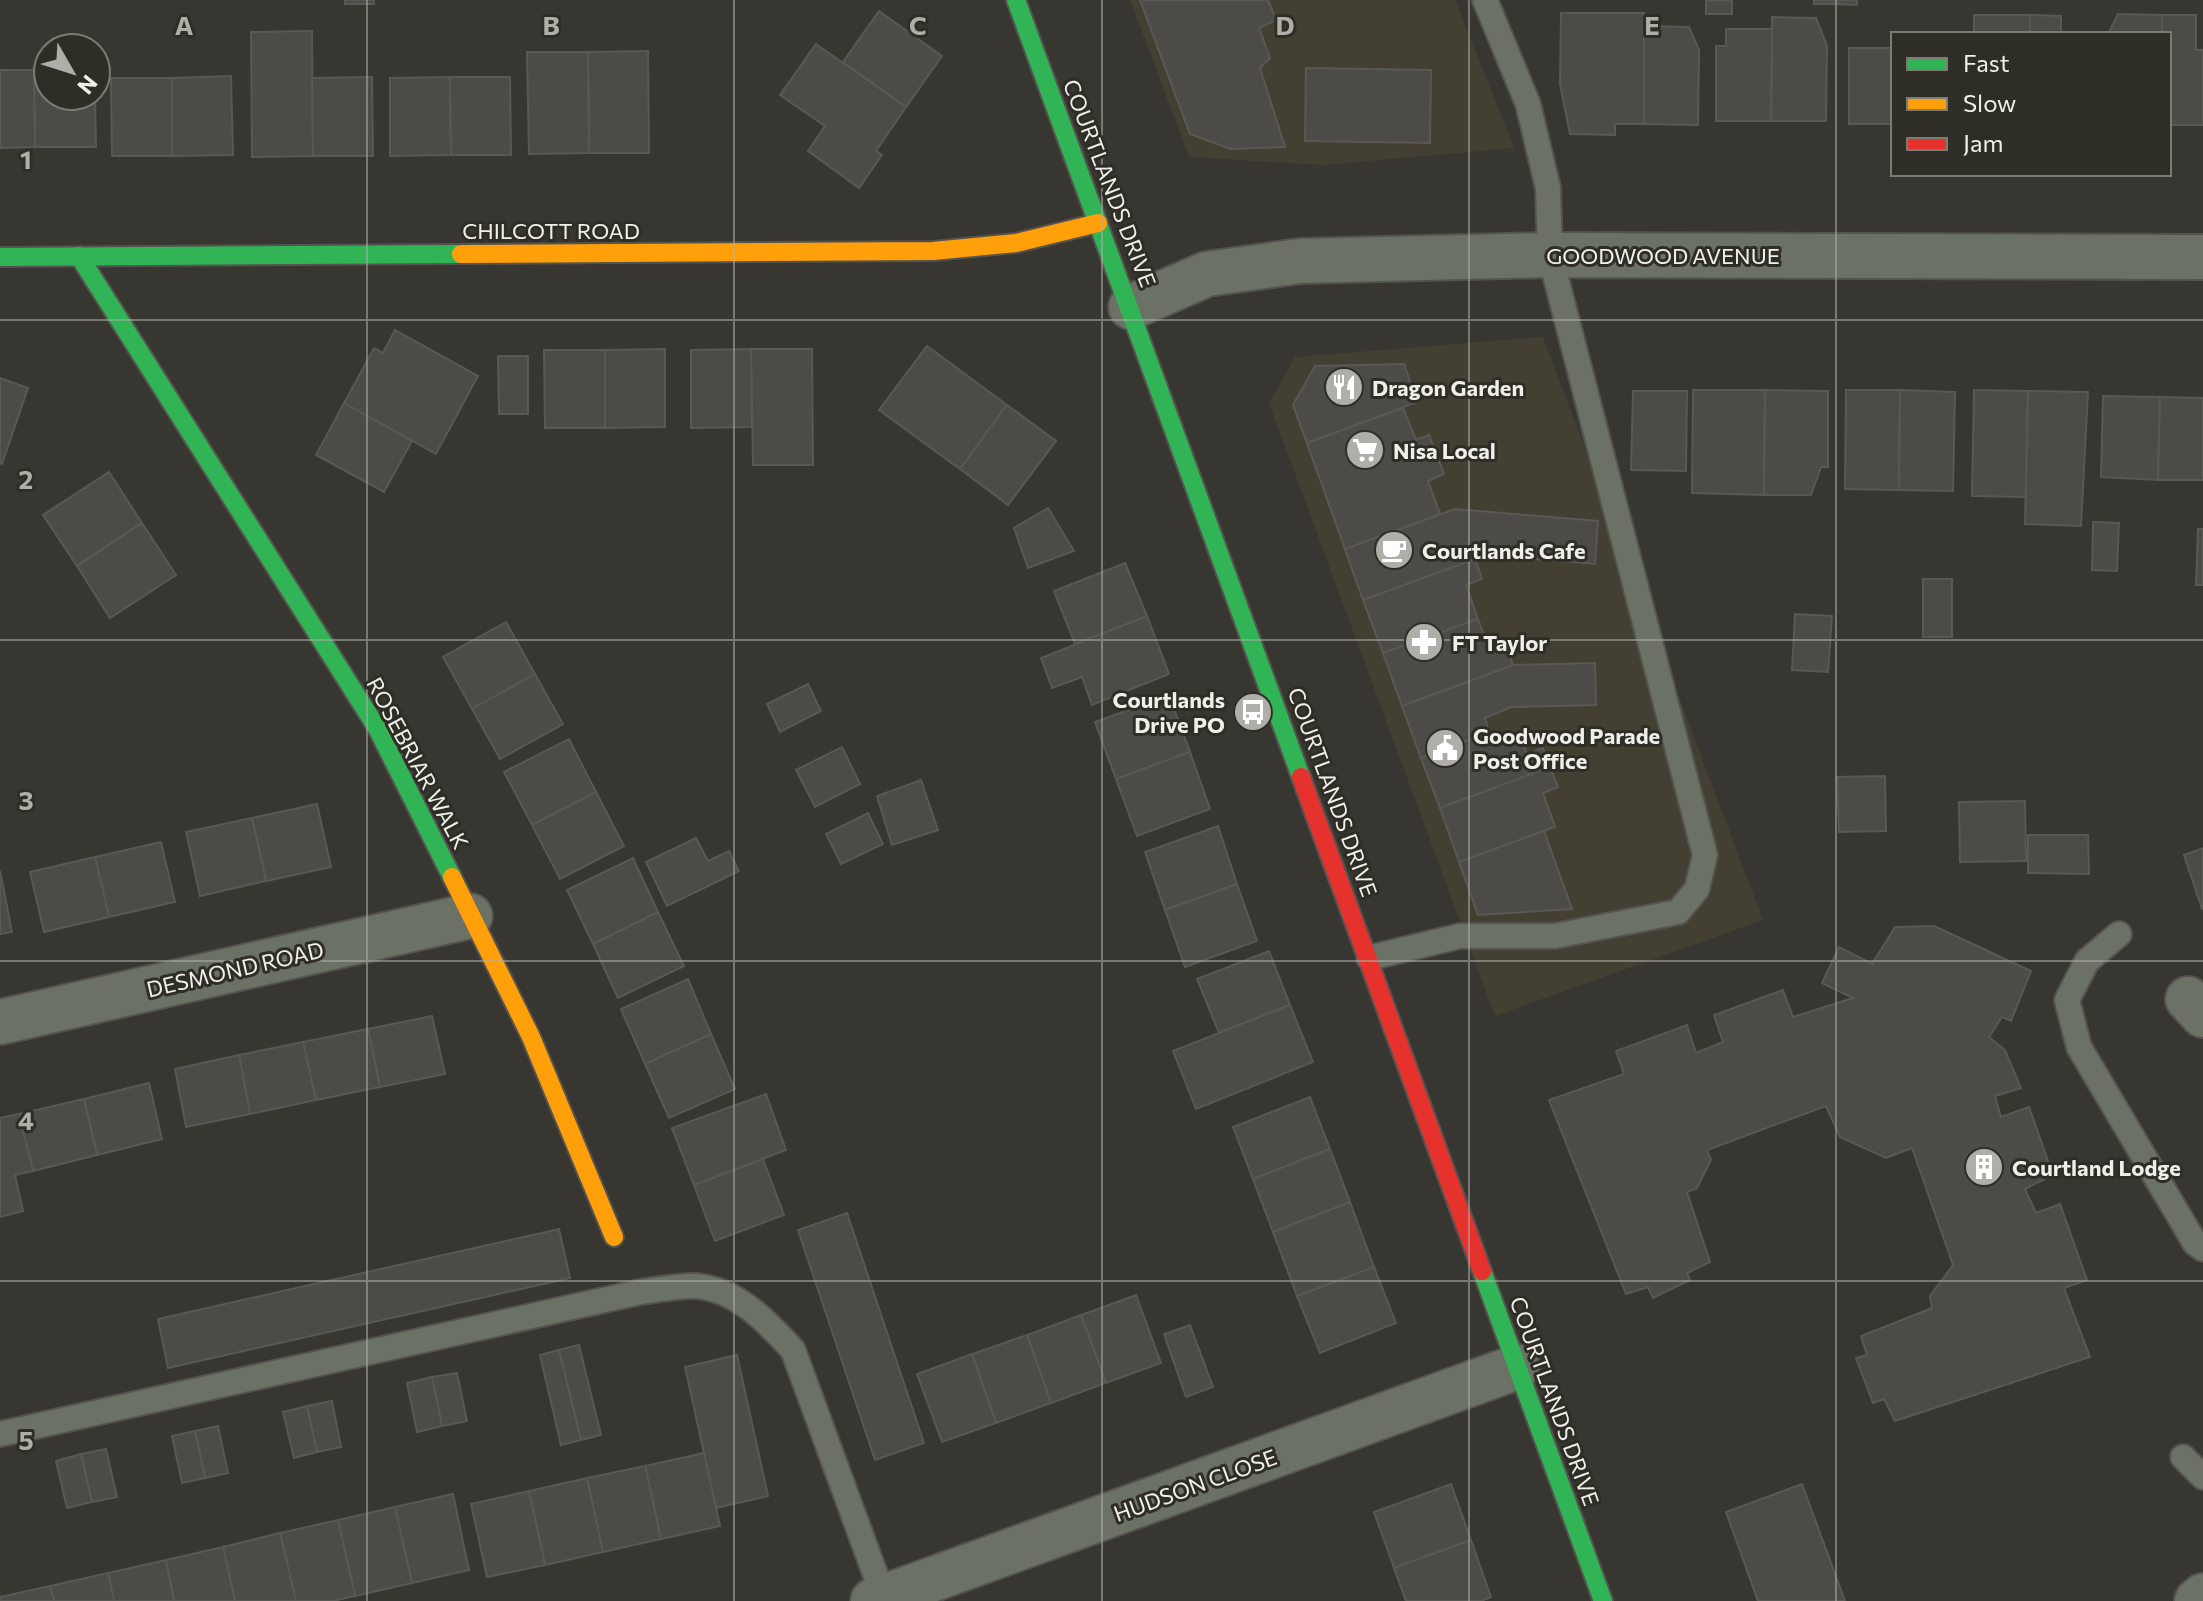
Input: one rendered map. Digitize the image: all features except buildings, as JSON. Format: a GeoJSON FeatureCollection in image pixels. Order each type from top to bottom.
{"type":"FeatureCollection","features":[{"type":"Feature","properties":{"kind":"street","name":"COURTLANDS DRIVE"},"geometry":{"type":"LineString","coordinates":[[1016,0],[1603,1601]]}},
{"type":"Feature","properties":{"kind":"street","name":"CHILCOTT ROAD"},"geometry":{"type":"LineString","coordinates":[[0,257],[960,251],[1032,242],[1098,223]]}},
{"type":"Feature","properties":{"kind":"street","name":"GOODWOOD AVENUE"},"geometry":{"type":"LineString","coordinates":[[1131,307],[1207,274],[1300,261],[1550,255],[2203,257]]}},
{"type":"Feature","properties":{"kind":"street","name":"ROSEBRIAR WALK"},"geometry":{"type":"LineString","coordinates":[[79,256],[377,728],[531,1037],[614,1237]]}},
{"type":"Feature","properties":{"kind":"street","name":"DESMOND ROAD"},"geometry":{"type":"LineString","coordinates":[[0,1022],[470,916]]}},
{"type":"Feature","properties":{"kind":"street","name":"HUDSON CLOSE"},"geometry":{"type":"LineString","coordinates":[[891,1598],[1517,1367]]}},
{"type":"Feature","properties":{"kind":"lane"},"geometry":{"type":"LineString","coordinates":[[1369,958],[1460,936],[1555,936],[1678,912],[1697,889],[1705,855],[1550,255],[1548,188],[1528,104],[1485,0]]}},
{"type":"Feature","properties":{"kind":"lane"},"geometry":{"type":"LineString","coordinates":[[2119,934],[2087,961],[2067,1000],[2079,1047],[2195,1243],[2203,1249]]}},
{"type":"Feature","properties":{"kind":"lane"},"geometry":{"type":"LineString","coordinates":[[0,1434],[640,1292],[697,1286],[732,1297],[763,1318],[793,1350],[891,1598]]}},
{"type":"Feature","properties":{"kind":"lane"},"geometry":{"type":"LineString","coordinates":[[2183,1457],[2203,1477]]}},
{"type":"Feature","properties":{"kind":"shaded area"},"geometry":{"type":"Polygon","coordinates":[[[1130,0],[1455,0],[1514,148],[1324,165],[1189,157],[1130,0]]]}},
{"type":"Feature","properties":{"kind":"shaded area"},"geometry":{"type":"Polygon","coordinates":[[[1543,337],[1763,920],[1495,1016],[1269,403],[1295,357],[1543,337]]]}},
{"type":"Feature","properties":{"kind":"traffic: fast"},"geometry":{"type":"LineString","coordinates":[[1016,0],[1301,777]]}},
{"type":"Feature","properties":{"kind":"traffic: fast"},"geometry":{"type":"LineString","coordinates":[[0,257],[461,254]]}},
{"type":"Feature","properties":{"kind":"traffic: fast"},"geometry":{"type":"LineString","coordinates":[[79,256],[377,728],[452,877]]}},
{"type":"Feature","properties":{"kind":"traffic: fast"},"geometry":{"type":"LineString","coordinates":[[1482,1271],[1603,1601]]}},
{"type":"Feature","properties":{"kind":"traffic: slow"},"geometry":{"type":"LineString","coordinates":[[461,254],[933,251],[1016,243],[1098,223]]}},
{"type":"Feature","properties":{"kind":"traffic: slow"},"geometry":{"type":"LineString","coordinates":[[452,877],[531,1037],[614,1237]]}},
{"type":"Feature","properties":{"kind":"traffic: jam"},"geometry":{"type":"LineString","coordinates":[[1301,777],[1482,1271]]}},
{"type":"Feature","properties":{"kind":"place","name":"Dragon Garden"},"geometry":{"type":"Point","coordinates":[1344,387]}},
{"type":"Feature","properties":{"kind":"place","name":"Nisa Local"},"geometry":{"type":"Point","coordinates":[1365,450]}},
{"type":"Feature","properties":{"kind":"place","name":"Courtlands Cafe"},"geometry":{"type":"Point","coordinates":[1394,550]}},
{"type":"Feature","properties":{"kind":"place","name":"FT Taylor"},"geometry":{"type":"Point","coordinates":[1424,642]}},
{"type":"Feature","properties":{"kind":"place","name":"Courtlands Drive PO"},"geometry":{"type":"Point","coordinates":[1253,712]}},
{"type":"Feature","properties":{"kind":"place","name":"Goodwood Parade Post Office"},"geometry":{"type":"Point","coordinates":[1445,748]}},
{"type":"Feature","properties":{"kind":"place","name":"Courtland Lodge"},"geometry":{"type":"Point","coordinates":[1984,1167]}}]}
